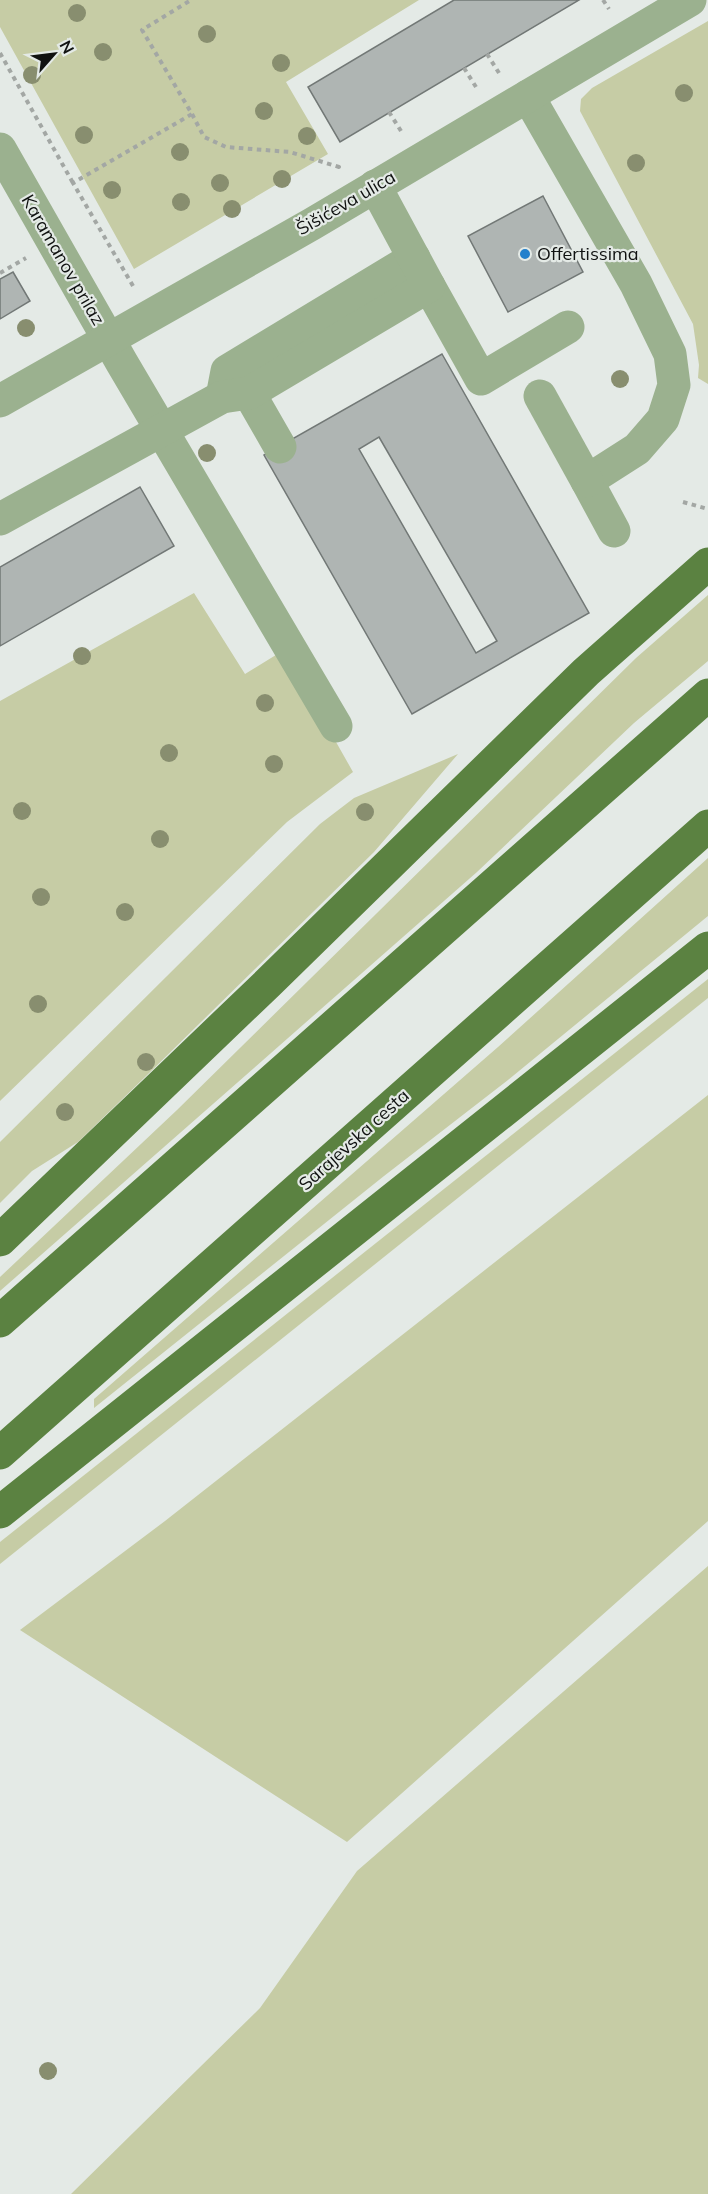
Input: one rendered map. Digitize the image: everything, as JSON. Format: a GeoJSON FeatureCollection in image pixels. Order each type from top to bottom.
{"type":"FeatureCollection","features":[{"type":"Feature","properties":{"kind":"main road"},"geometry":{"type":"LineString","coordinates":[[0,1239],[268,983],[586,672],[708,564]]}},
{"type":"Feature","properties":{"kind":"main road"},"geometry":{"type":"LineString","coordinates":[[0,1321],[708,695]]}},
{"type":"Feature","properties":{"kind":"main road","name":"Sarajevska cesta"},"geometry":{"type":"LineString","coordinates":[[0,1453],[708,826]]}},
{"type":"Feature","properties":{"kind":"main road"},"geometry":{"type":"LineString","coordinates":[[0,1512],[708,948]]}},
{"type":"Feature","properties":{"kind":"street","name":"Šišićeva ulica"},"geometry":{"type":"LineString","coordinates":[[0,401],[375,186],[690,0]]}},
{"type":"Feature","properties":{"kind":"street"},"geometry":{"type":"LineString","coordinates":[[528,96],[636,284],[670,354],[674,386],[663,419],[637,449],[587,481]]}},
{"type":"Feature","properties":{"kind":"street","name":"Karamanov prilaz"},"geometry":{"type":"LineString","coordinates":[[0,150],[336,726]]}},
{"type":"Feature","properties":{"kind":"street"},"geometry":{"type":"LineString","coordinates":[[375,186],[481,379],[568,327]]}},
{"type":"Feature","properties":{"kind":"street"},"geometry":{"type":"LineString","coordinates":[[280,447],[236,395],[227,371],[421,272]]}},
{"type":"Feature","properties":{"kind":"street"},"geometry":{"type":"LineString","coordinates":[[0,519],[162,430],[236,395]]}},
{"type":"Feature","properties":{"kind":"street"},"geometry":{"type":"LineString","coordinates":[[540,396],[614,531]]}},
{"type":"Feature","properties":{"kind":"path"},"geometry":{"type":"LineString","coordinates":[[190,0],[142,30],[204,137],[226,147],[290,152],[339,167],[329,172]]}},
{"type":"Feature","properties":{"kind":"path"},"geometry":{"type":"LineString","coordinates":[[603,0],[609,10]]}},
{"type":"Feature","properties":{"kind":"path"},"geometry":{"type":"LineString","coordinates":[[0,53],[133,286],[125,291]]}},
{"type":"Feature","properties":{"kind":"path"},"geometry":{"type":"LineString","coordinates":[[487,54],[499,74]]}},
{"type":"Feature","properties":{"kind":"path"},"geometry":{"type":"LineString","coordinates":[[464,68],[476,88]]}},
{"type":"Feature","properties":{"kind":"path"},"geometry":{"type":"LineString","coordinates":[[389,112],[401,131]]}},
{"type":"Feature","properties":{"kind":"path"},"geometry":{"type":"LineString","coordinates":[[73,183],[192,114]]}},
{"type":"Feature","properties":{"kind":"path"},"geometry":{"type":"LineString","coordinates":[[0,273],[32,255]]}},
{"type":"Feature","properties":{"kind":"path"},"geometry":{"type":"LineString","coordinates":[[683,502],[708,509]]}},
{"type":"Feature","properties":{"kind":"green space"},"geometry":{"type":"Polygon","coordinates":[[[0,0],[419,0],[286,82],[328,154],[134,269],[0,27],[0,0]]]}},
{"type":"Feature","properties":{"kind":"green space"},"geometry":{"type":"Polygon","coordinates":[[[708,21],[708,384],[698,378],[699,365],[693,324],[580,111],[581,99],[592,88],[708,21]]]}},
{"type":"Feature","properties":{"kind":"green space"},"geometry":{"type":"Polygon","coordinates":[[[194,593],[245,674],[284,650],[353,772],[287,822],[0,1101],[0,701],[194,593]]]}},
{"type":"Feature","properties":{"kind":"green space"},"geometry":{"type":"Polygon","coordinates":[[[708,595],[708,661],[634,723],[477,872],[0,1291],[0,1277],[177,1110],[636,658],[708,595]]]}},
{"type":"Feature","properties":{"kind":"green space"},"geometry":{"type":"Polygon","coordinates":[[[458,754],[374,852],[142,1080],[78,1142],[32,1171],[0,1203],[0,1142],[320,824],[354,798],[458,754]]]}},
{"type":"Feature","properties":{"kind":"green space"},"geometry":{"type":"Polygon","coordinates":[[[708,858],[708,916],[508,1080],[94,1408],[94,1399],[498,1047],[708,858]]]}},
{"type":"Feature","properties":{"kind":"green space"},"geometry":{"type":"Polygon","coordinates":[[[708,979],[708,998],[0,1564],[0,1542],[708,979]]]}},
{"type":"Feature","properties":{"kind":"green space"},"geometry":{"type":"Polygon","coordinates":[[[708,1095],[708,1521],[347,1842],[20,1630],[165,1521],[708,1095]]]}},
{"type":"Feature","properties":{"kind":"green space"},"geometry":{"type":"Polygon","coordinates":[[[708,1566],[708,2194],[71,2194],[260,2008],[357,1871],[708,1566]]]}},
{"type":"Feature","properties":{"kind":"building"},"geometry":{"type":"Polygon","coordinates":[[[454,0],[579,0],[340,142],[308,87],[454,0]]]}},
{"type":"Feature","properties":{"kind":"building","name":"Offertissima"},"geometry":{"type":"Polygon","coordinates":[[[543,196],[583,272],[508,312],[468,236],[543,196]]]}},
{"type":"Feature","properties":{"kind":"building"},"geometry":{"type":"Polygon","coordinates":[[[13,272],[30,301],[0,319],[0,279],[13,272]]]}},
{"type":"Feature","properties":{"kind":"building"},"geometry":{"type":"Polygon","coordinates":[[[442,354],[589,613],[412,714],[264,455],[442,354]],[[379,437],[359,449],[476,653],[497,641],[379,437]]]}},
{"type":"Feature","properties":{"kind":"building"},"geometry":{"type":"Polygon","coordinates":[[[140,487],[174,546],[0,646],[0,567],[140,487]]]}},
{"type":"Feature","properties":{"kind":"place","name":"Offertissima"},"geometry":{"type":"Point","coordinates":[525,254]}}]}
